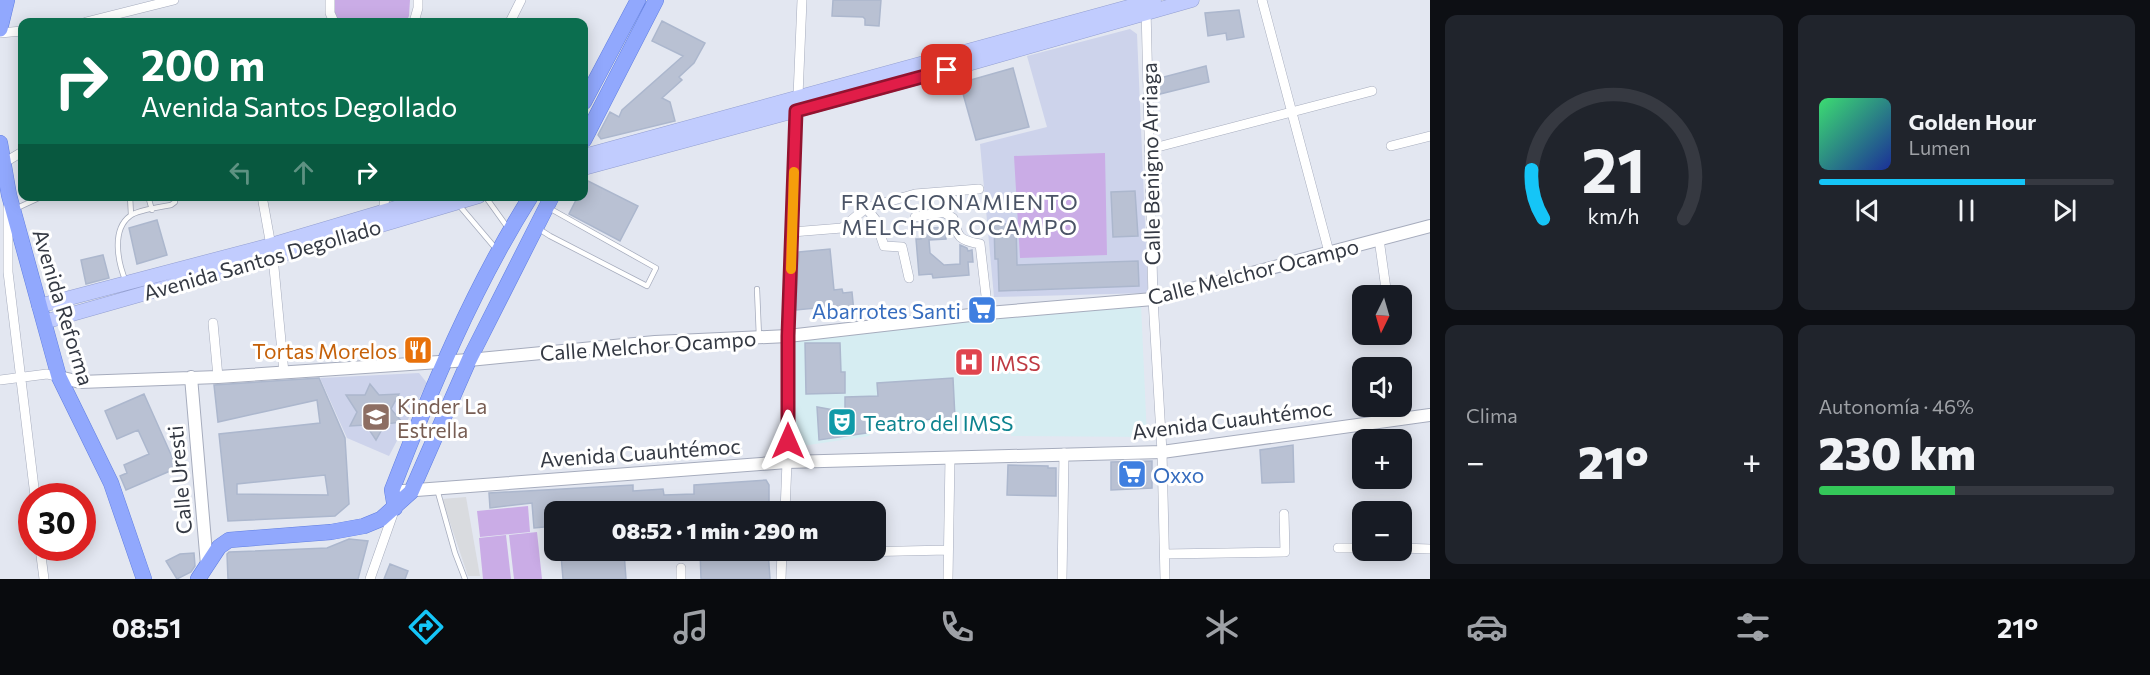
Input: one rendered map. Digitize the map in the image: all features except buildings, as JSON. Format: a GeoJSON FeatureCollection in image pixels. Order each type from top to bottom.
{"type":"FeatureCollection","features":[{"type":"Feature","properties":{"kind":"main road"},"geometry":{"type":"LineString","coordinates":[[0,32],[7,0]]}},
{"type":"Feature","properties":{"kind":"main road"},"geometry":{"type":"LineString","coordinates":[[588,94],[638,0]]}},
{"type":"Feature","properties":{"kind":"main road"},"geometry":{"type":"LineString","coordinates":[[588,132],[656,0]]}},
{"type":"Feature","properties":{"kind":"main road"},"geometry":{"type":"LineString","coordinates":[[588,167],[1148,4],[1192,0]]}},
{"type":"Feature","properties":{"kind":"main road"},"geometry":{"type":"LineString","coordinates":[[588,155],[797,105]]}},
{"type":"Feature","properties":{"kind":"main road","name":"Avenida Reforma"},"geometry":{"type":"LineString","coordinates":[[0,143],[2,164],[11,202],[59,377],[111,483],[144,579]]}},
{"type":"Feature","properties":{"kind":"main road","name":"Avenida Santos Degollado"},"geometry":{"type":"LineString","coordinates":[[44,322],[383,219],[429,201],[457,203],[463,201]]}},
{"type":"Feature","properties":{"kind":"main road"},"geometry":{"type":"LineString","coordinates":[[395,508],[392,490],[443,362],[510,230],[528,201]]}},
{"type":"Feature","properties":{"kind":"main road"},"geometry":{"type":"LineString","coordinates":[[198,579],[208,572],[219,547],[229,540],[312,534],[364,526],[381,519],[411,492],[469,360],[550,202]]}},
{"type":"Feature","properties":{"kind":"main road","name":"Avenida Santos Degollado"},"geometry":{"type":"LineString","coordinates":[[39,306],[126,282],[272,251]]}},
{"type":"Feature","properties":{"kind":"main road"},"geometry":{"type":"LineString","coordinates":[[423,410],[444,419]]}},
{"type":"Feature","properties":{"kind":"street"},"geometry":{"type":"LineString","coordinates":[[102,18],[174,0]]}},
{"type":"Feature","properties":{"kind":"street"},"geometry":{"type":"LineString","coordinates":[[330,0],[332,18]]}},
{"type":"Feature","properties":{"kind":"street"},"geometry":{"type":"LineString","coordinates":[[415,18],[418,0]]}},
{"type":"Feature","properties":{"kind":"street"},"geometry":{"type":"LineString","coordinates":[[512,18],[521,0]]}},
{"type":"Feature","properties":{"kind":"street"},"geometry":{"type":"LineString","coordinates":[[785,501],[788,336],[802,0]]}},
{"type":"Feature","properties":{"kind":"street"},"geometry":{"type":"LineString","coordinates":[[1262,0],[1329,252]]}},
{"type":"Feature","properties":{"kind":"street","name":"Calle Benigno Arriaga"},"geometry":{"type":"LineString","coordinates":[[1148,4],[1153,299],[1162,452],[1165,579]]}},
{"type":"Feature","properties":{"kind":"street"},"geometry":{"type":"LineString","coordinates":[[0,32],[18,31]]}},
{"type":"Feature","properties":{"kind":"street"},"geometry":{"type":"LineString","coordinates":[[1150,149],[1372,91]]}},
{"type":"Feature","properties":{"kind":"street"},"geometry":{"type":"LineString","coordinates":[[1391,146],[1430,136]]}},
{"type":"Feature","properties":{"kind":"street"},"geometry":{"type":"LineString","coordinates":[[2,164],[18,154]]}},
{"type":"Feature","properties":{"kind":"street"},"geometry":{"type":"LineString","coordinates":[[792,232],[842,228],[866,208],[915,194],[979,189]]}},
{"type":"Feature","properties":{"kind":"street"},"geometry":{"type":"LineString","coordinates":[[263,201],[272,251],[284,373]]}},
{"type":"Feature","properties":{"kind":"street"},"geometry":{"type":"LineString","coordinates":[[383,219],[384,201]]}},
{"type":"Feature","properties":{"kind":"street"},"geometry":{"type":"LineString","coordinates":[[11,202],[4,236],[33,483]]}},
{"type":"Feature","properties":{"kind":"street"},"geometry":{"type":"LineString","coordinates":[[866,208],[875,219],[884,246],[902,247],[909,278]]}},
{"type":"Feature","properties":{"kind":"street"},"geometry":{"type":"LineString","coordinates":[[915,217],[943,212],[953,218],[958,235],[964,241],[980,244],[988,313]]}},
{"type":"Feature","properties":{"kind":"street","name":"Calle Melchor Ocampo"},"geometry":{"type":"LineString","coordinates":[[0,380],[47,374],[80,382],[218,377],[443,362],[655,342],[788,336],[988,313],[1153,299],[1430,226]]}},
{"type":"Feature","properties":{"kind":"street"},"geometry":{"type":"LineString","coordinates":[[1379,239],[1385,285]]}},
{"type":"Feature","properties":{"kind":"street"},"geometry":{"type":"LineString","coordinates":[[213,323],[218,377]]}},
{"type":"Feature","properties":{"kind":"street","name":"Calle Uresti"},"geometry":{"type":"LineString","coordinates":[[191,377],[208,572]]}},
{"type":"Feature","properties":{"kind":"street","name":"Avenida Cuauhtémoc"},"geometry":{"type":"LineString","coordinates":[[392,490],[411,492],[787,462],[1162,452],[1430,415]]}},
{"type":"Feature","properties":{"kind":"street"},"geometry":{"type":"LineString","coordinates":[[1062,579],[1064,453]]}},
{"type":"Feature","properties":{"kind":"street"},"geometry":{"type":"LineString","coordinates":[[948,579],[950,457]]}},
{"type":"Feature","properties":{"kind":"street"},"geometry":{"type":"LineString","coordinates":[[370,579],[395,508]]}},
{"type":"Feature","properties":{"kind":"street"},"geometry":{"type":"LineString","coordinates":[[1165,554],[1285,552],[1284,514]]}},
{"type":"Feature","properties":{"kind":"street"},"geometry":{"type":"LineString","coordinates":[[1338,548],[1352,548]]}},
{"type":"Feature","properties":{"kind":"street"},"geometry":{"type":"LineString","coordinates":[[1412,549],[1430,549]]}},
{"type":"Feature","properties":{"kind":"street"},"geometry":{"type":"LineString","coordinates":[[886,551],[948,550]]}},
{"type":"Feature","properties":{"kind":"street"},"geometry":{"type":"LineString","coordinates":[[42,561],[44,579]]}},
{"type":"Feature","properties":{"kind":"street"},"geometry":{"type":"LineString","coordinates":[[781,579],[782,561]]}},
{"type":"Feature","properties":{"kind":"street"},"geometry":{"type":"LineString","coordinates":[[681,568],[681,579]]}},
{"type":"Feature","properties":{"kind":"lane"},"geometry":{"type":"LineString","coordinates":[[11,202],[18,201]]}},
{"type":"Feature","properties":{"kind":"lane"},"geometry":{"type":"LineString","coordinates":[[126,282],[117,238],[130,215],[130,201]]}},
{"type":"Feature","properties":{"kind":"lane"},"geometry":{"type":"LineString","coordinates":[[149,201],[152,210]]}},
{"type":"Feature","properties":{"kind":"lane"},"geometry":{"type":"LineString","coordinates":[[130,215],[171,205],[175,201]]}},
{"type":"Feature","properties":{"kind":"lane"},"geometry":{"type":"LineString","coordinates":[[489,201],[510,230]]}},
{"type":"Feature","properties":{"kind":"lane"},"geometry":{"type":"LineString","coordinates":[[537,227],[646,286],[656,268],[550,202]]}},
{"type":"Feature","properties":{"kind":"lane"},"geometry":{"type":"LineString","coordinates":[[457,203],[499,252]]}},
{"type":"Feature","properties":{"kind":"lane"},"geometry":{"type":"LineString","coordinates":[[757,290],[759,337]]}},
{"type":"Feature","properties":{"kind":"lane"},"geometry":{"type":"LineString","coordinates":[[437,489],[455,553],[465,579]]}},
{"type":"Feature","properties":{"kind":"shaded area"},"geometry":{"type":"Polygon","coordinates":[[[334,0],[410,0],[408,18],[337,18],[334,0]]]}},
{"type":"Feature","properties":{"kind":"shaded area"},"geometry":{"type":"Polygon","coordinates":[[[1130,29],[1137,34],[1148,293],[994,297],[980,144],[1047,127],[1027,56],[1130,29]]]}},
{"type":"Feature","properties":{"kind":"shaded area"},"geometry":{"type":"Polygon","coordinates":[[[1105,153],[1107,255],[1020,258],[1014,156],[1105,153]]]}},
{"type":"Feature","properties":{"kind":"shaded area","name":"IMSS"},"geometry":{"type":"Polygon","coordinates":[[[1141,305],[1147,437],[1011,436],[1010,417],[874,427],[869,436],[795,447],[792,385],[795,338],[1141,305]]]}},
{"type":"Feature","properties":{"kind":"shaded area"},"geometry":{"type":"Polygon","coordinates":[[[419,373],[427,383],[389,456],[347,438],[320,378],[419,373]]]}},
{"type":"Feature","properties":{"kind":"shaded area"},"geometry":{"type":"Polygon","coordinates":[[[466,497],[480,576],[468,576],[442,499],[466,497]]]}},
{"type":"Feature","properties":{"kind":"shaded area"},"geometry":{"type":"Polygon","coordinates":[[[528,506],[530,532],[480,537],[477,511],[528,506]]]}},
{"type":"Feature","properties":{"kind":"shaded area"},"geometry":{"type":"Polygon","coordinates":[[[537,532],[542,579],[514,579],[509,535],[537,532]]]}},
{"type":"Feature","properties":{"kind":"shaded area"},"geometry":{"type":"Polygon","coordinates":[[[506,535],[511,579],[483,579],[479,538],[506,535]]]}},
{"type":"Feature","properties":{"kind":"slow traffic"},"geometry":{"type":"LineString","coordinates":[[791,269],[794,172]]}},
{"type":"Feature","properties":{"kind":"place","name":"Abarrotes Santi"},"geometry":{"type":"Point","coordinates":[982,310]}},
{"type":"Feature","properties":{"kind":"place","name":"Tortas Morelos"},"geometry":{"type":"Point","coordinates":[418,350]}},
{"type":"Feature","properties":{"kind":"place","name":"IMSS"},"geometry":{"type":"Point","coordinates":[969,362]}},
{"type":"Feature","properties":{"kind":"place","name":"Kinder La Estrella"},"geometry":{"type":"Point","coordinates":[376,417]}},
{"type":"Feature","properties":{"kind":"place","name":"Teatro del IMSS"},"geometry":{"type":"Point","coordinates":[842,422]}},
{"type":"Feature","properties":{"kind":"place","name":"Oxxo"},"geometry":{"type":"Point","coordinates":[1132,474]}},
{"type":"Feature","properties":{"kind":"district","name":"FRACCIONAMIENTO MELCHOR OCAMPO"},"geometry":{"type":"Point","coordinates":[960,214]}},
{"type":"Feature","properties":{"kind":"route"},"geometry":{"type":"LineString","coordinates":[[788,441],[788,336],[796,111],[947,70]]}}]}
